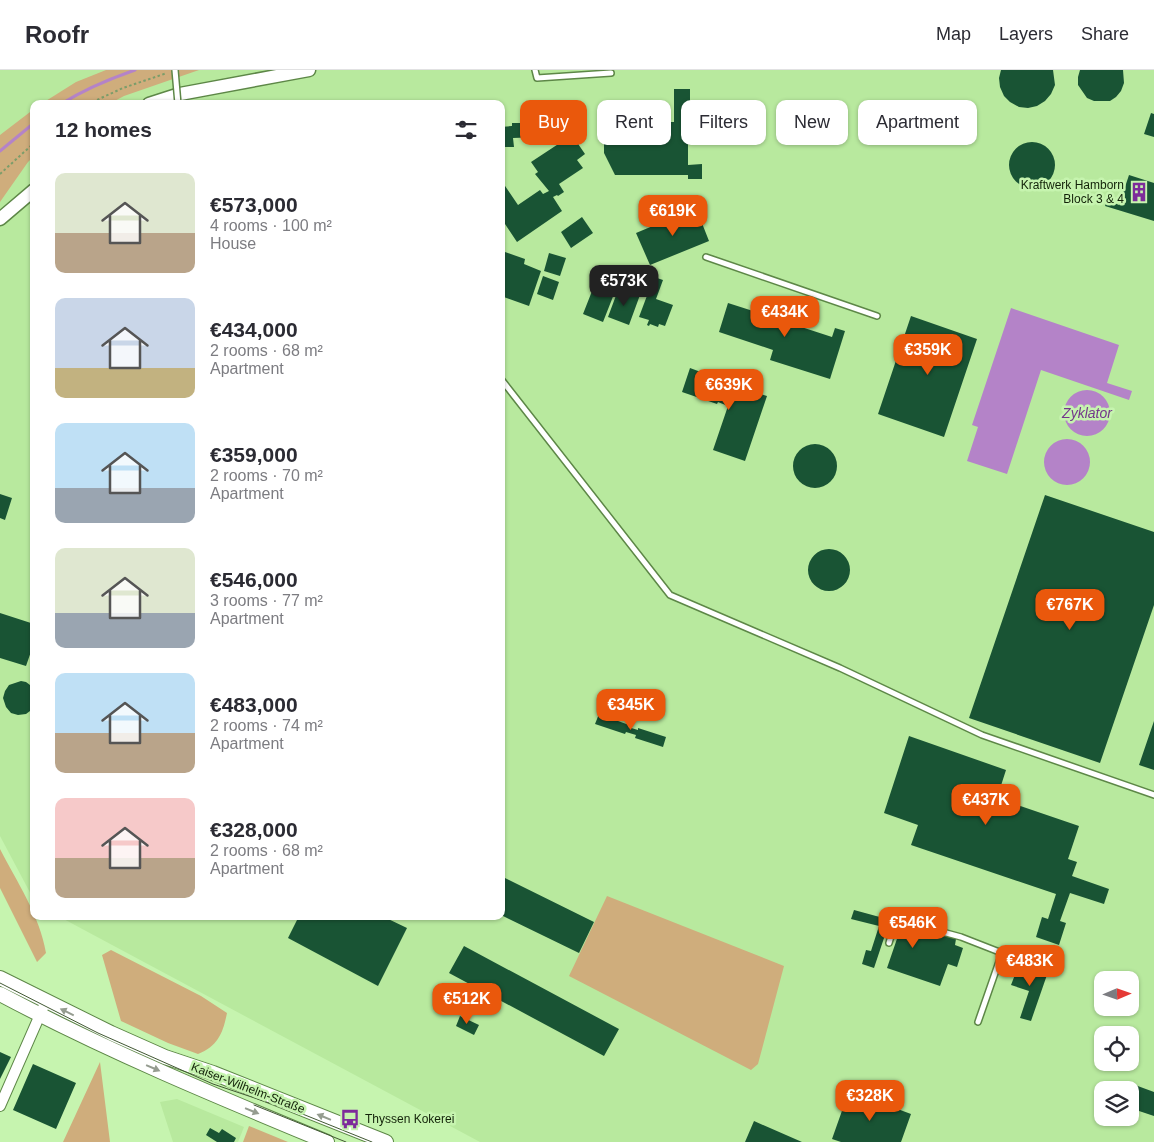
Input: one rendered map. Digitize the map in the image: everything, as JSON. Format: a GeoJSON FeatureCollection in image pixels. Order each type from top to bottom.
{"type":"FeatureCollection","features":[{"type":"Feature","properties":{"kind":"main road","name":"Kaiser-Wilhelm-Straße"},"geometry":{"type":"LineString","coordinates":[[0,978],[111,1033],[165,1057],[213,1073],[386,1142]]}},
{"type":"Feature","properties":{"kind":"main road","name":"Kaiser-Wilhelm-Straße"},"geometry":{"type":"LineString","coordinates":[[0,994],[146,1066],[327,1142]]}},
{"type":"Feature","properties":{"kind":"street"},"geometry":{"type":"LineString","coordinates":[[162,100],[180,94],[309,70]]}},
{"type":"Feature","properties":{"kind":"street"},"geometry":{"type":"LineString","coordinates":[[0,219],[30,193]]}},
{"type":"Feature","properties":{"kind":"street"},"geometry":{"type":"LineString","coordinates":[[0,1106],[46,1001]]}},
{"type":"Feature","properties":{"kind":"lane"},"geometry":{"type":"LineString","coordinates":[[534,70],[537,78],[611,73]]}},
{"type":"Feature","properties":{"kind":"lane"},"geometry":{"type":"LineString","coordinates":[[173,71],[177,100]]}},
{"type":"Feature","properties":{"kind":"lane"},"geometry":{"type":"LineString","coordinates":[[706,257],[877,316]]}},
{"type":"Feature","properties":{"kind":"lane"},"geometry":{"type":"LineString","coordinates":[[505,384],[670,595],[840,668],[982,735],[1154,795]]}},
{"type":"Feature","properties":{"kind":"lane"},"geometry":{"type":"LineString","coordinates":[[888,944],[895,923],[902,921],[961,937],[1002,953],[978,1022]]}},
{"type":"Feature","properties":{"kind":"path"},"geometry":{"type":"LineString","coordinates":[[97,100],[123,88],[173,71]]}},
{"type":"Feature","properties":{"kind":"path"},"geometry":{"type":"LineString","coordinates":[[0,174],[30,147]]}},
{"type":"Feature","properties":{"kind":"shaded area"},"geometry":{"type":"Polygon","coordinates":[[[0,70],[1154,70],[1154,1142],[480,1142],[65,920],[505,920],[505,100],[30,100],[30,892],[0,836],[0,70]]]}},
{"type":"Feature","properties":{"kind":"shaded area"},"geometry":{"type":"Polygon","coordinates":[[[106,70],[199,70],[116,100],[47,100],[76,82],[106,70]]]}},
{"type":"Feature","properties":{"kind":"shaded area"},"geometry":{"type":"Polygon","coordinates":[[[30,112],[30,160],[0,202],[0,135],[30,112]]]}},
{"type":"Feature","properties":{"kind":"shaded area"},"geometry":{"type":"Polygon","coordinates":[[[0,849],[30,906],[30,920],[36,920],[39,926],[46,953],[37,962],[0,888],[0,849]]]}},
{"type":"Feature","properties":{"kind":"shaded area"},"geometry":{"type":"Polygon","coordinates":[[[607,896],[784,966],[758,1064],[751,1070],[569,976],[607,896]]]}},
{"type":"Feature","properties":{"kind":"shaded area"},"geometry":{"type":"Polygon","coordinates":[[[111,950],[201,996],[227,1013],[224,1027],[215,1043],[198,1054],[168,1043],[121,1021],[102,955],[111,950]]]}},
{"type":"Feature","properties":{"kind":"shaded area"},"geometry":{"type":"Polygon","coordinates":[[[100,1062],[110,1142],[63,1142],[100,1062]]]}},
{"type":"Feature","properties":{"kind":"shaded area"},"geometry":{"type":"Polygon","coordinates":[[[177,1099],[244,1127],[238,1142],[173,1142],[160,1102],[177,1099]]]}},
{"type":"Feature","properties":{"kind":"shaded area"},"geometry":{"type":"Polygon","coordinates":[[[249,1126],[288,1142],[243,1142],[249,1126]]]}},
{"type":"Feature","properties":{"kind":"water"},"geometry":{"type":"Polygon","coordinates":[[[1011,308],[1119,345],[1107,383],[1132,391],[1129,400],[1041,370],[1007,474],[967,461],[978,427],[972,425],[1011,308]]]}},
{"type":"Feature","properties":{"kind":"water","name":"Zyklator"},"geometry":{"type":"Polygon","coordinates":[[[1087,390],[1100,394],[1106,400],[1110,413],[1106,426],[1100,432],[1087,436],[1074,432],[1068,426],[1064,413],[1068,400],[1074,394],[1087,390]]]}},
{"type":"Feature","properties":{"kind":"water","name":"Zyklator"},"geometry":{"type":"Polygon","coordinates":[[[1067,439],[1080,443],[1086,449],[1090,462],[1086,475],[1080,481],[1067,485],[1054,481],[1048,475],[1044,462],[1048,449],[1054,443],[1067,439]]]}},
{"type":"Feature","properties":{"kind":"building"},"geometry":{"type":"Polygon","coordinates":[[[1001,70],[1053,70],[1055,85],[1045,101],[1037,106],[1019,107],[1004,96],[1000,87],[999,78],[1001,70]]]}},
{"type":"Feature","properties":{"kind":"building"},"geometry":{"type":"Polygon","coordinates":[[[1080,70],[1123,70],[1124,83],[1121,91],[1110,101],[1094,101],[1087,98],[1078,85],[1080,70]]]}},
{"type":"Feature","properties":{"kind":"building"},"geometry":{"type":"Polygon","coordinates":[[[674,89],[690,89],[690,100],[681,100],[681,145],[688,145],[688,165],[702,164],[702,179],[688,179],[688,175],[615,175],[604,153],[604,145],[671,145],[671,122],[674,122],[674,89]]]}},
{"type":"Feature","properties":{"kind":"building"},"geometry":{"type":"Polygon","coordinates":[[[1151,113],[1154,114],[1154,137],[1144,134],[1151,113]]]}},
{"type":"Feature","properties":{"kind":"building"},"geometry":{"type":"Polygon","coordinates":[[[512,123],[520,123],[520,138],[513,138],[514,147],[505,147],[505,127],[512,126],[512,123]]]}},
{"type":"Feature","properties":{"kind":"building"},"geometry":{"type":"Polygon","coordinates":[[[1027,142],[1037,142],[1051,152],[1055,165],[1051,178],[1045,184],[1037,188],[1027,188],[1013,178],[1009,170],[1009,160],[1019,146],[1027,142]]]}},
{"type":"Feature","properties":{"kind":"building"},"geometry":{"type":"Polygon","coordinates":[[[557,145],[579,145],[585,154],[577,160],[583,168],[559,184],[564,192],[553,197],[562,211],[517,242],[505,224],[505,186],[518,205],[540,190],[543,194],[549,191],[535,174],[538,172],[531,162],[557,145]]]}},
{"type":"Feature","properties":{"kind":"building","name":"Kraftwerk Hamborn Block 3 & 4"},"geometry":{"type":"Polygon","coordinates":[[[1129,175],[1154,183],[1154,221],[1105,206],[1107,200],[1119,205],[1129,175]]]}},
{"type":"Feature","properties":{"kind":"building"},"geometry":{"type":"Polygon","coordinates":[[[696,208],[709,241],[650,265],[636,233],[696,208]]]}},
{"type":"Feature","properties":{"kind":"building"},"geometry":{"type":"Polygon","coordinates":[[[582,217],[593,233],[571,248],[561,232],[582,217]]]}},
{"type":"Feature","properties":{"kind":"building"},"geometry":{"type":"Polygon","coordinates":[[[505,252],[525,259],[524,264],[541,271],[529,306],[505,297],[505,252]]]}},
{"type":"Feature","properties":{"kind":"building"},"geometry":{"type":"Polygon","coordinates":[[[549,253],[566,258],[560,276],[544,271],[549,253]]]}},
{"type":"Feature","properties":{"kind":"building"},"geometry":{"type":"Polygon","coordinates":[[[543,276],[559,282],[553,300],[537,294],[543,276]]]}},
{"type":"Feature","properties":{"kind":"building"},"geometry":{"type":"Polygon","coordinates":[[[654,277],[663,280],[656,299],[673,305],[665,326],[659,324],[658,327],[650,324],[649,326],[647,325],[649,320],[639,317],[654,277]]]}},
{"type":"Feature","properties":{"kind":"building"},"geometry":{"type":"Polygon","coordinates":[[[594,286],[614,294],[603,322],[583,314],[594,286]]]}},
{"type":"Feature","properties":{"kind":"building"},"geometry":{"type":"Polygon","coordinates":[[[618,290],[632,295],[633,292],[640,295],[629,325],[608,317],[618,290]]]}},
{"type":"Feature","properties":{"kind":"building"},"geometry":{"type":"Polygon","coordinates":[[[775,300],[794,307],[789,323],[832,337],[835,328],[845,331],[830,379],[770,360],[773,350],[719,332],[728,303],[769,316],[775,300]]]}},
{"type":"Feature","properties":{"kind":"building"},"geometry":{"type":"Polygon","coordinates":[[[911,316],[977,339],[944,437],[878,414],[911,316]]]}},
{"type":"Feature","properties":{"kind":"building"},"geometry":{"type":"Polygon","coordinates":[[[690,368],[725,381],[725,383],[767,396],[745,461],[713,450],[728,406],[682,392],[690,368]]]}},
{"type":"Feature","properties":{"kind":"building"},"geometry":{"type":"Polygon","coordinates":[[[815,444],[827,448],[833,454],[837,466],[833,478],[827,484],[815,488],[803,484],[797,478],[793,466],[797,454],[803,448],[815,444]]]}},
{"type":"Feature","properties":{"kind":"building"},"geometry":{"type":"Polygon","coordinates":[[[0,494],[12,498],[5,520],[0,518],[0,494]]]}},
{"type":"Feature","properties":{"kind":"building"},"geometry":{"type":"Polygon","coordinates":[[[1045,495],[1154,532],[1154,605],[1100,763],[969,718],[1045,495]]]}},
{"type":"Feature","properties":{"kind":"building"},"geometry":{"type":"Polygon","coordinates":[[[825,549],[833,549],[844,555],[850,570],[844,585],[833,591],[825,591],[814,585],[808,574],[808,566],[814,555],[825,549]]]}},
{"type":"Feature","properties":{"kind":"building"},"geometry":{"type":"Polygon","coordinates":[[[0,613],[30,623],[30,654],[26,666],[0,658],[0,613]]]}},
{"type":"Feature","properties":{"kind":"building"},"geometry":{"type":"Polygon","coordinates":[[[21,681],[30,685],[30,711],[26,714],[18,715],[11,713],[6,707],[3,698],[9,685],[21,681]]]}},
{"type":"Feature","properties":{"kind":"building"},"geometry":{"type":"Polygon","coordinates":[[[599,714],[629,725],[628,727],[638,730],[638,728],[666,737],[663,747],[635,738],[636,735],[626,732],[625,734],[595,724],[599,714]]]}},
{"type":"Feature","properties":{"kind":"building"},"geometry":{"type":"Polygon","coordinates":[[[1154,721],[1154,770],[1139,765],[1154,721]]]}},
{"type":"Feature","properties":{"kind":"building"},"geometry":{"type":"Polygon","coordinates":[[[909,736],[1006,770],[997,798],[1079,826],[1068,859],[1077,862],[1072,876],[1109,889],[1104,904],[1070,893],[1060,921],[1066,923],[1059,945],[1036,937],[1042,917],[1048,919],[1056,894],[911,845],[918,825],[884,813],[909,736]]]}},
{"type":"Feature","properties":{"kind":"building"},"geometry":{"type":"Polygon","coordinates":[[[505,878],[594,922],[579,953],[505,917],[505,878]]]}},
{"type":"Feature","properties":{"kind":"building"},"geometry":{"type":"Polygon","coordinates":[[[854,910],[909,925],[911,919],[919,921],[917,926],[956,939],[955,945],[963,948],[957,967],[948,964],[940,986],[887,968],[900,930],[888,926],[874,968],[862,964],[866,950],[871,951],[879,926],[851,919],[854,910]]]}},
{"type":"Feature","properties":{"kind":"building"},"geometry":{"type":"Polygon","coordinates":[[[297,920],[390,920],[407,928],[378,986],[288,938],[297,920]]]}},
{"type":"Feature","properties":{"kind":"building"},"geometry":{"type":"Polygon","coordinates":[[[464,946],[619,1029],[604,1056],[449,973],[464,946]]]}},
{"type":"Feature","properties":{"kind":"building"},"geometry":{"type":"Polygon","coordinates":[[[1020,962],[1048,972],[1031,1021],[1020,1018],[1029,991],[1011,985],[1020,962]]]}},
{"type":"Feature","properties":{"kind":"building"},"geometry":{"type":"Polygon","coordinates":[[[457,986],[476,995],[471,1005],[453,996],[457,986]]]}},
{"type":"Feature","properties":{"kind":"building"},"geometry":{"type":"Polygon","coordinates":[[[460,1016],[479,1025],[474,1035],[456,1026],[460,1016]]]}},
{"type":"Feature","properties":{"kind":"building"},"geometry":{"type":"Polygon","coordinates":[[[0,1052],[11,1057],[0,1079],[0,1052]]]}},
{"type":"Feature","properties":{"kind":"building"},"geometry":{"type":"Polygon","coordinates":[[[33,1064],[76,1083],[56,1129],[13,1110],[33,1064]]]}},
{"type":"Feature","properties":{"kind":"building"},"geometry":{"type":"Polygon","coordinates":[[[1139,1086],[1154,1092],[1154,1116],[1139,1111],[1139,1086]]]}},
{"type":"Feature","properties":{"kind":"building"},"geometry":{"type":"Polygon","coordinates":[[[849,1091],[911,1114],[901,1142],[841,1142],[832,1139],[849,1091]]]}},
{"type":"Feature","properties":{"kind":"building"},"geometry":{"type":"Polygon","coordinates":[[[754,1121],[802,1142],[745,1142],[754,1121]]]}},
{"type":"Feature","properties":{"kind":"building"},"geometry":{"type":"Polygon","coordinates":[[[210,1128],[219,1133],[222,1129],[236,1138],[234,1142],[217,1142],[206,1135],[210,1128]]]}},
{"type":"Feature","properties":{"kind":"waterway"},"geometry":{"type":"LineString","coordinates":[[68,100],[97,85],[135,70]]}},
{"type":"Feature","properties":{"kind":"waterway"},"geometry":{"type":"LineString","coordinates":[[0,151],[30,126]]}},
{"type":"Feature","properties":{"kind":"tram line"},"geometry":{"type":"LineString","coordinates":[[0,983],[98,1033],[213,1084],[305,1115],[372,1142]]}},
{"type":"Feature","properties":{"kind":"tram line"},"geometry":{"type":"LineString","coordinates":[[254,1105],[346,1142]]}},
{"type":"Feature","properties":{"kind":"place","name":"Kraftwerk Hamborn Block 3 & 4"},"geometry":{"type":"Point","coordinates":[1139,192]}},
{"type":"Feature","properties":{"kind":"place","name":"Thyssen Kokerei"},"geometry":{"type":"Point","coordinates":[350,1119]}}]}
